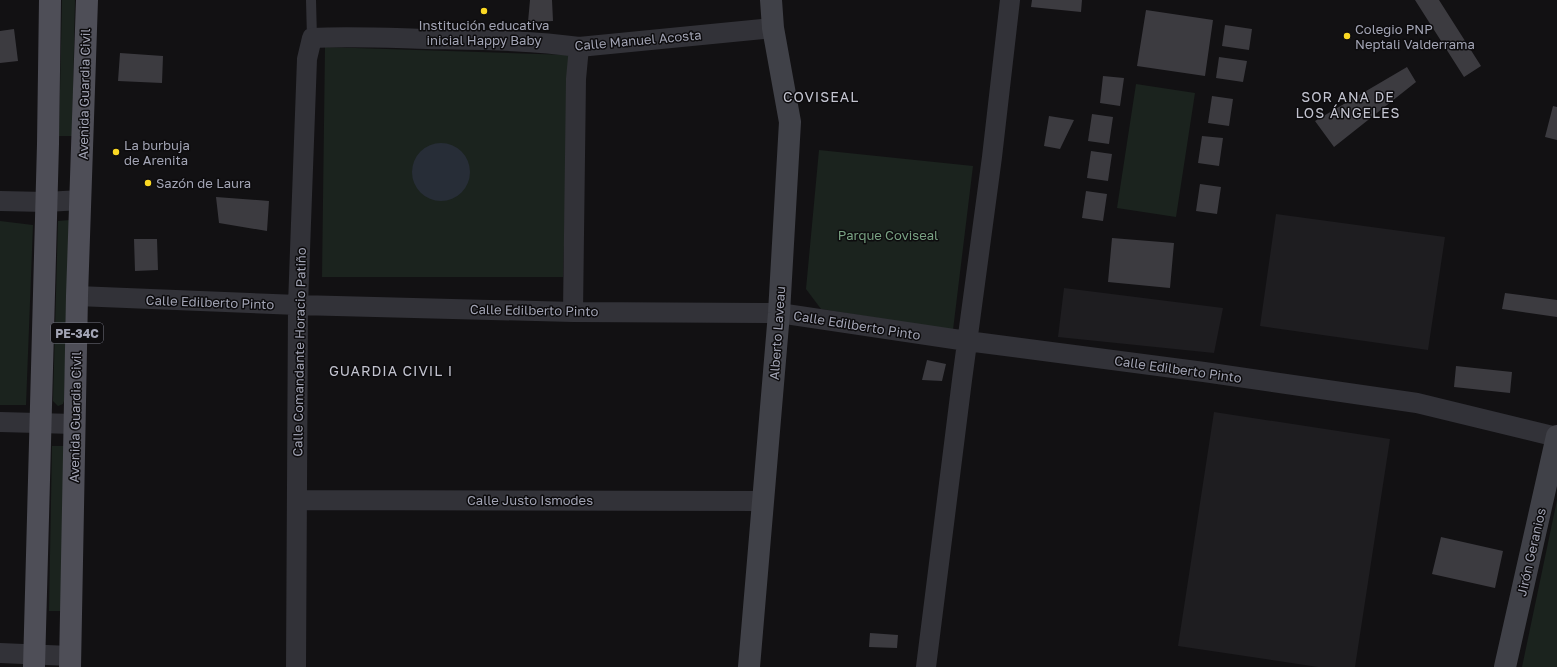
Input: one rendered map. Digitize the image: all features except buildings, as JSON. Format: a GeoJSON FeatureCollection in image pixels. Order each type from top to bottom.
{"type":"FeatureCollection","features":[{"type":"Feature","properties":{"kind":"main road","name":"PE-34C"},"geometry":{"type":"LineString","coordinates":[[35,661],[42,422],[46,202],[49,136],[50,0]]}},
{"type":"Feature","properties":{"kind":"main road","name":"Avenida Guardia Civil"},"geometry":{"type":"LineString","coordinates":[[70,662],[77,296],[87,0]]}},
{"type":"Feature","properties":{"kind":"street","name":"Alberto Laveau"},"geometry":{"type":"LineString","coordinates":[[749,667],[779,313],[790,122],[773,28],[771,0]]}},
{"type":"Feature","properties":{"kind":"street"},"geometry":{"type":"LineString","coordinates":[[926,667],[992,157],[1010,0]]}},
{"type":"Feature","properties":{"kind":"street","name":"Calle Manuel Acosta"},"geometry":{"type":"LineString","coordinates":[[312,38],[449,39],[548,43],[579,47],[773,28]]}},
{"type":"Feature","properties":{"kind":"street","name":"Calle Comandante Horacio Patiño"},"geometry":{"type":"LineString","coordinates":[[296,667],[298,305],[307,59],[312,38]]}},
{"type":"Feature","properties":{"kind":"street"},"geometry":{"type":"LineString","coordinates":[[573,312],[576,79],[579,47]]}},
{"type":"Feature","properties":{"kind":"street"},"geometry":{"type":"LineString","coordinates":[[0,201],[46,202],[81,200]]}},
{"type":"Feature","properties":{"kind":"street","name":"Calle Edilberto Pinto"},"geometry":{"type":"LineString","coordinates":[[77,296],[298,305],[573,312],[779,313],[967,341],[1204,372],[1417,403],[1557,437]]}},
{"type":"Feature","properties":{"kind":"street"},"geometry":{"type":"LineString","coordinates":[[0,422],[74,424]]}},
{"type":"Feature","properties":{"kind":"street","name":"Jirón Geranios"},"geometry":{"type":"LineString","coordinates":[[1505,667],[1557,437]]}},
{"type":"Feature","properties":{"kind":"street","name":"Calle Justo Ismodes"},"geometry":{"type":"LineString","coordinates":[[297,500],[763,501]]}},
{"type":"Feature","properties":{"kind":"street"},"geometry":{"type":"LineString","coordinates":[[0,653],[35,661],[70,662]]}},
{"type":"Feature","properties":{"kind":"lane"},"geometry":{"type":"LineString","coordinates":[[311,0],[312,38]]}},
{"type":"Feature","properties":{"kind":"shaded area"},"geometry":{"type":"Polygon","coordinates":[[[441,143],[452,145],[465,156],[468,161],[470,172],[468,183],[457,196],[452,199],[441,201],[430,199],[417,188],[414,183],[412,172],[414,161],[425,148],[430,145],[441,143]]]}},
{"type":"Feature","properties":{"kind":"shaded area"},"geometry":{"type":"Polygon","coordinates":[[[1276,214],[1445,237],[1428,350],[1260,326],[1276,214]]]}},
{"type":"Feature","properties":{"kind":"shaded area"},"geometry":{"type":"Polygon","coordinates":[[[1064,288],[1223,308],[1214,353],[1058,337],[1064,288]]]}},
{"type":"Feature","properties":{"kind":"shaded area"},"geometry":{"type":"Polygon","coordinates":[[[1214,412],[1390,439],[1355,667],[1318,667],[1178,646],[1214,412]]]}},
{"type":"Feature","properties":{"kind":"green space"},"geometry":{"type":"Polygon","coordinates":[[[62,0],[75,0],[72,136],[59,136],[62,0]]]}},
{"type":"Feature","properties":{"kind":"green space"},"geometry":{"type":"Polygon","coordinates":[[[325,47],[570,55],[563,277],[322,277],[325,47]]]}},
{"type":"Feature","properties":{"kind":"green space"},"geometry":{"type":"Polygon","coordinates":[[[1136,84],[1195,93],[1176,217],[1117,208],[1136,84]]]}},
{"type":"Feature","properties":{"kind":"green space","name":"Parque Coviseal"},"geometry":{"type":"Polygon","coordinates":[[[819,150],[973,166],[953,330],[821,309],[806,289],[819,150]]]}},
{"type":"Feature","properties":{"kind":"green space"},"geometry":{"type":"Polygon","coordinates":[[[70,220],[64,401],[63,404],[58,406],[53,401],[58,221],[70,220]]]}},
{"type":"Feature","properties":{"kind":"green space"},"geometry":{"type":"Polygon","coordinates":[[[0,221],[33,225],[26,405],[0,405],[0,221]]]}},
{"type":"Feature","properties":{"kind":"green space"},"geometry":{"type":"Polygon","coordinates":[[[52,446],[64,446],[61,611],[49,611],[52,446]]]}},
{"type":"Feature","properties":{"kind":"green space"},"geometry":{"type":"Polygon","coordinates":[[[1557,500],[1557,667],[1522,667],[1557,500]]]}},
{"type":"Feature","properties":{"kind":"place","name":"Institución educativa inicial Happy Baby"},"geometry":{"type":"Point","coordinates":[484,11]}},
{"type":"Feature","properties":{"kind":"place","name":"Colegio PNP Neptali Valderrama"},"geometry":{"type":"Point","coordinates":[1347,36]}},
{"type":"Feature","properties":{"kind":"place","name":"La burbuja de Arenita"},"geometry":{"type":"Point","coordinates":[116,152]}},
{"type":"Feature","properties":{"kind":"place","name":"Sazón de Laura"},"geometry":{"type":"Point","coordinates":[148,183]}},
{"type":"Feature","properties":{"kind":"district","name":"COVISEAL"},"geometry":{"type":"Point","coordinates":[821,96]}},
{"type":"Feature","properties":{"kind":"district","name":"SOR ANA DE LOS ÁNGELES"},"geometry":{"type":"Point","coordinates":[1348,104]}},
{"type":"Feature","properties":{"kind":"district","name":"GUARDIA CIVIL I"},"geometry":{"type":"Point","coordinates":[391,370]}}]}
